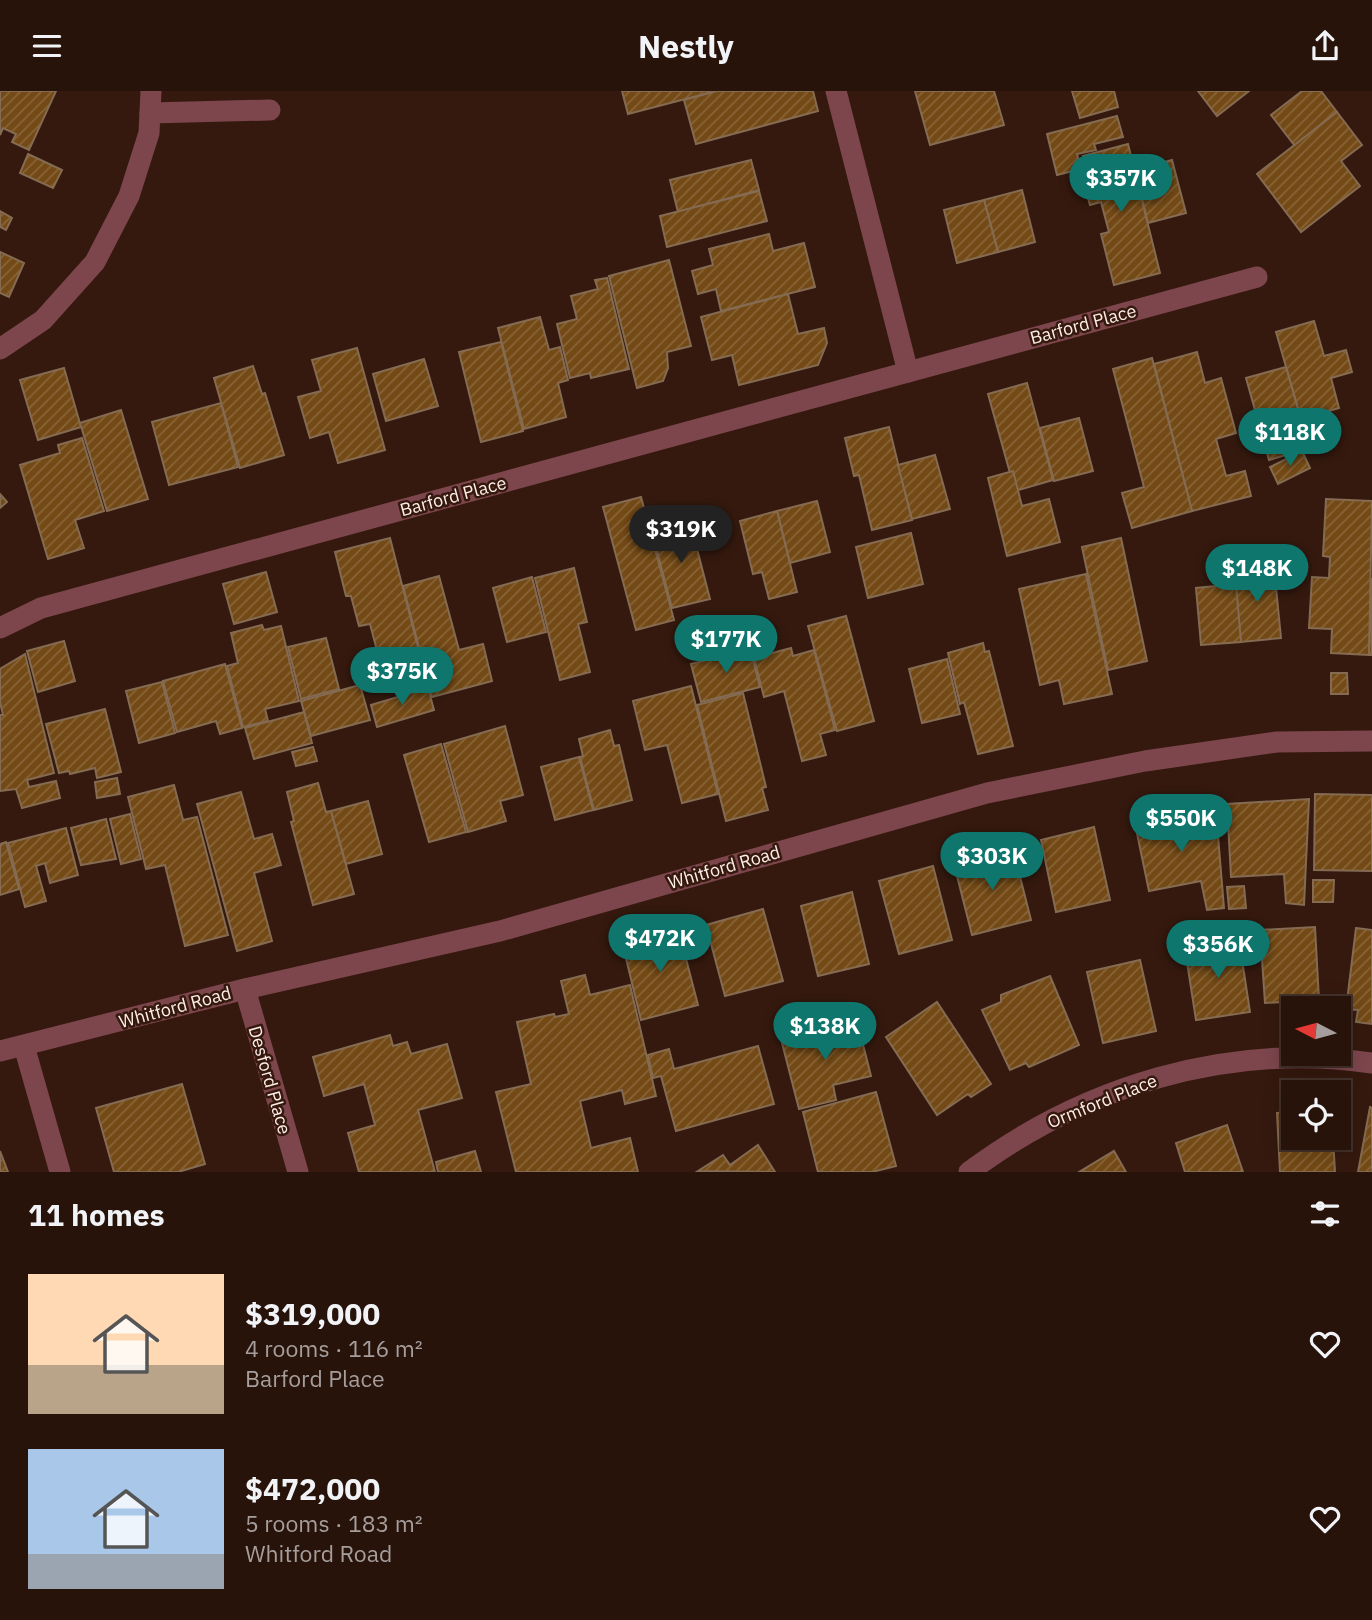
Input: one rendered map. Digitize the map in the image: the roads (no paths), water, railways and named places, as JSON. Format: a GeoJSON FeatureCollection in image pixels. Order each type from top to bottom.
{"type":"FeatureCollection","features":[{"type":"Feature","properties":{"kind":"street"},"geometry":{"type":"LineString","coordinates":[[0,349],[43,320],[95,262],[129,196],[149,133],[151,91]]}},
{"type":"Feature","properties":{"kind":"street"},"geometry":{"type":"LineString","coordinates":[[836,91],[908,372]]}},
{"type":"Feature","properties":{"kind":"street"},"geometry":{"type":"LineString","coordinates":[[150,113],[270,110]]}},
{"type":"Feature","properties":{"kind":"street","name":"Barford Place"},"geometry":{"type":"LineString","coordinates":[[0,628],[41,608],[1257,277]]}},
{"type":"Feature","properties":{"kind":"street","name":"Whitford Road"},"geometry":{"type":"LineString","coordinates":[[0,1051],[245,989],[500,931],[987,793],[1145,761],[1277,742],[1372,741]]}},
{"type":"Feature","properties":{"kind":"street","name":"Desford Place"},"geometry":{"type":"LineString","coordinates":[[245,989],[298,1172]]}},
{"type":"Feature","properties":{"kind":"street"},"geometry":{"type":"LineString","coordinates":[[24,1046],[60,1172]]}},
{"type":"Feature","properties":{"kind":"street","name":"Ormford Place"},"geometry":{"type":"LineString","coordinates":[[969,1172],[999,1150],[1056,1117],[1137,1083],[1206,1066],[1273,1058],[1339,1058],[1372,1063]]}}]}
